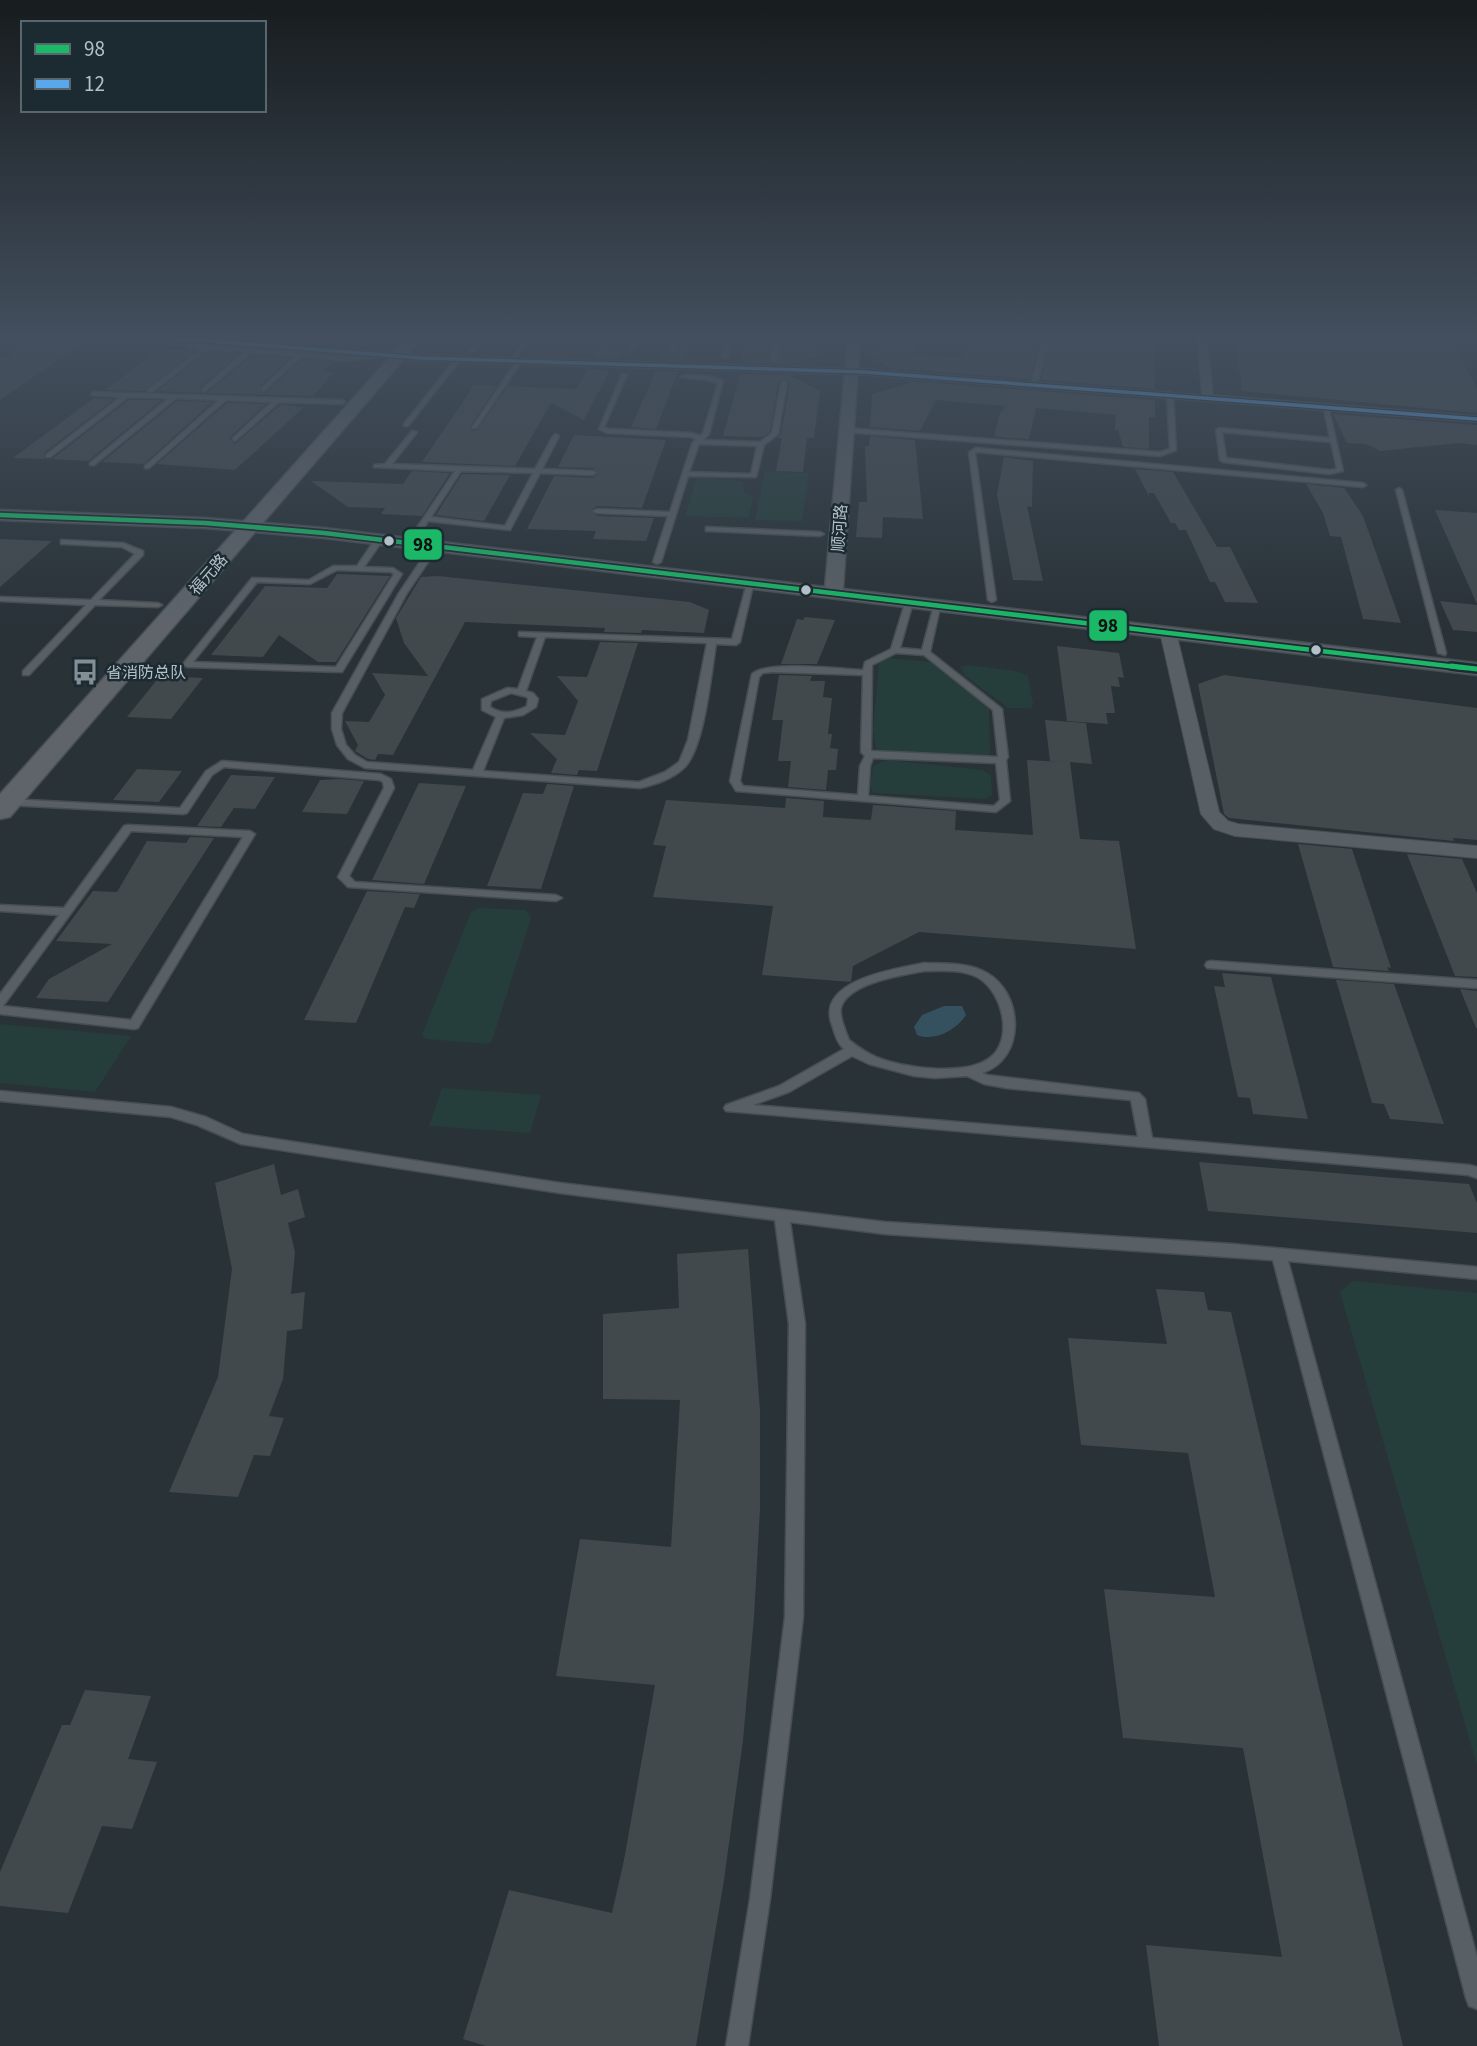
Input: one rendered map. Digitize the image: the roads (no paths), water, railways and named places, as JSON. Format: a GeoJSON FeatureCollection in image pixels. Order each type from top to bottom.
{"type":"FeatureCollection","features":[{"type":"Feature","properties":{"kind":"main road","name":"福元路"},"geometry":{"type":"LineString","coordinates":[[4,806],[315,433]]}},
{"type":"Feature","properties":{"kind":"main road","name":"福元路"},"geometry":{"type":"LineString","coordinates":[[19,758],[158,605],[244,521],[321,433]]}},
{"type":"Feature","properties":{"kind":"street","name":"顺河路"},"geometry":{"type":"LineString","coordinates":[[829,438],[830,433]]}},
{"type":"Feature","properties":{"kind":"street","name":"顺河路"},"geometry":{"type":"LineString","coordinates":[[834,588],[846,433]]}},
{"type":"Feature","properties":{"kind":"street"},"geometry":{"type":"LineString","coordinates":[[0,506],[416,535],[657,562],[909,602],[1477,669]]}},
{"type":"Feature","properties":{"kind":"street"},"geometry":{"type":"LineString","coordinates":[[0,515],[244,521],[379,540],[751,583],[815,585]]}},
{"type":"Feature","properties":{"kind":"street"},"geometry":{"type":"LineString","coordinates":[[834,588],[992,600],[1477,657]]}},
{"type":"Feature","properties":{"kind":"street"},"geometry":{"type":"LineString","coordinates":[[1168,632],[1210,814],[1221,825],[1235,830],[1477,852]]}},
{"type":"Feature","properties":{"kind":"lane"},"geometry":{"type":"LineString","coordinates":[[48,456],[78,433]]}},
{"type":"Feature","properties":{"kind":"lane"},"geometry":{"type":"LineString","coordinates":[[92,464],[129,433]]}},
{"type":"Feature","properties":{"kind":"lane"},"geometry":{"type":"LineString","coordinates":[[147,467],[185,433]]}},
{"type":"Feature","properties":{"kind":"lane"},"geometry":{"type":"LineString","coordinates":[[235,439],[241,433]]}},
{"type":"Feature","properties":{"kind":"lane"},"geometry":{"type":"LineString","coordinates":[[387,466],[413,433]]}},
{"type":"Feature","properties":{"kind":"lane"},"geometry":{"type":"LineString","coordinates":[[660,433],[692,435],[699,440],[761,444],[775,433]]}},
{"type":"Feature","properties":{"kind":"lane"},"geometry":{"type":"LineString","coordinates":[[657,562],[685,474],[699,440],[706,433]]}},
{"type":"Feature","properties":{"kind":"lane"},"geometry":{"type":"LineString","coordinates":[[892,433],[1160,454],[1173,450],[1172,433]]}},
{"type":"Feature","properties":{"kind":"lane"},"geometry":{"type":"LineString","coordinates":[[1219,433],[1223,460],[1329,472],[1341,470],[1332,433]]}},
{"type":"Feature","properties":{"kind":"lane"},"geometry":{"type":"LineString","coordinates":[[1258,433],[1334,439]]}},
{"type":"Feature","properties":{"kind":"lane"},"geometry":{"type":"LineString","coordinates":[[426,519],[507,528],[556,436]]}},
{"type":"Feature","properties":{"kind":"lane"},"geometry":{"type":"LineString","coordinates":[[685,474],[754,476],[761,444]]}},
{"type":"Feature","properties":{"kind":"lane"},"geometry":{"type":"LineString","coordinates":[[992,600],[972,452],[976,450],[1363,485]]}},
{"type":"Feature","properties":{"kind":"lane"},"geometry":{"type":"LineString","coordinates":[[376,466],[593,473]]}},
{"type":"Feature","properties":{"kind":"lane"},"geometry":{"type":"LineString","coordinates":[[416,535],[459,469]]}},
{"type":"Feature","properties":{"kind":"lane"},"geometry":{"type":"LineString","coordinates":[[1399,490],[1442,653]]}},
{"type":"Feature","properties":{"kind":"lane"},"geometry":{"type":"LineString","coordinates":[[597,511],[673,514]]}},
{"type":"Feature","properties":{"kind":"lane"},"geometry":{"type":"LineString","coordinates":[[709,529],[820,533]]}},
{"type":"Feature","properties":{"kind":"lane"},"geometry":{"type":"LineString","coordinates":[[359,569],[379,540]]}},
{"type":"Feature","properties":{"kind":"lane"},"geometry":{"type":"LineString","coordinates":[[26,673],[140,553],[123,545],[64,542]]}},
{"type":"Feature","properties":{"kind":"lane"},"geometry":{"type":"LineString","coordinates":[[435,546],[403,593],[337,713],[335,724],[346,756],[353,762],[640,785],[667,776],[689,754],[712,641]]}},
{"type":"Feature","properties":{"kind":"lane"},"geometry":{"type":"LineString","coordinates":[[336,568],[359,569],[393,570],[398,574],[339,670],[187,664],[254,580],[310,582],[336,568]]}},
{"type":"Feature","properties":{"kind":"lane"},"geometry":{"type":"LineString","coordinates":[[522,634],[736,642],[751,583]]}},
{"type":"Feature","properties":{"kind":"lane"},"geometry":{"type":"LineString","coordinates":[[0,599],[158,605]]}},
{"type":"Feature","properties":{"kind":"lane"},"geometry":{"type":"LineString","coordinates":[[895,650],[909,602]]}},
{"type":"Feature","properties":{"kind":"lane"},"geometry":{"type":"LineString","coordinates":[[926,653],[938,605]]}},
{"type":"Feature","properties":{"kind":"lane"},"geometry":{"type":"LineString","coordinates":[[521,691],[542,635]]}},
{"type":"Feature","properties":{"kind":"lane"},"geometry":{"type":"LineString","coordinates":[[868,673],[760,671],[755,676],[736,781],[740,789],[996,809],[1005,801],[997,709],[926,653],[895,650],[868,664],[868,673],[866,752],[870,755],[1001,760]]}},
{"type":"Feature","properties":{"kind":"lane"},"geometry":{"type":"LineString","coordinates":[[521,691],[533,699],[531,707],[521,713],[501,715],[485,708],[486,699],[500,692],[521,691]]}},
{"type":"Feature","properties":{"kind":"lane"},"geometry":{"type":"LineString","coordinates":[[477,773],[501,715]]}},
{"type":"Feature","properties":{"kind":"lane"},"geometry":{"type":"LineString","coordinates":[[863,798],[865,766],[870,755]]}},
{"type":"Feature","properties":{"kind":"lane"},"geometry":{"type":"LineString","coordinates":[[4,806],[183,811],[209,773],[222,764],[381,777],[388,781],[389,788],[342,877],[352,885],[556,898]]}},
{"type":"Feature","properties":{"kind":"lane"},"geometry":{"type":"LineString","coordinates":[[0,1003],[128,828],[250,834],[134,1025],[0,1010]]}},
{"type":"Feature","properties":{"kind":"lane"},"geometry":{"type":"LineString","coordinates":[[0,908],[67,912]]}},
{"type":"Feature","properties":{"kind":"lane"},"geometry":{"type":"LineString","coordinates":[[1212,965],[1477,984]]}},
{"type":"Feature","properties":{"kind":"lane"},"geometry":{"type":"LineString","coordinates":[[924,967],[974,971],[989,978],[1003,997],[1008,1037],[1000,1054],[990,1065],[968,1071],[938,1073],[902,1069],[869,1058],[845,1043],[834,1017],[836,1003],[853,988],[886,975],[924,967]]}},
{"type":"Feature","properties":{"kind":"lane"},"geometry":{"type":"LineString","coordinates":[[855,1049],[784,1088],[731,1108],[1477,1173]]}},
{"type":"Feature","properties":{"kind":"lane"},"geometry":{"type":"LineString","coordinates":[[968,1071],[984,1079],[1006,1083],[1129,1093],[1138,1099],[1146,1143]]}},
{"type":"Feature","properties":{"kind":"lane"},"geometry":{"type":"LineString","coordinates":[[0,1096],[171,1112],[201,1121],[212,1129],[241,1139],[560,1188],[782,1216],[885,1228],[1279,1254],[1477,1273]]}},
{"type":"Feature","properties":{"kind":"lane"},"geometry":{"type":"LineString","coordinates":[[737,2046],[760,1899],[794,1617],[797,1324],[782,1216]]}},
{"type":"Feature","properties":{"kind":"lane"},"geometry":{"type":"LineString","coordinates":[[1279,1254],[1477,1998]]}},
{"type":"Feature","properties":{"kind":"water"},"geometry":{"type":"Polygon","coordinates":[[[944,1006],[962,1006],[966,1015],[957,1025],[938,1036],[917,1035],[914,1027],[922,1015],[944,1006]]]}},
{"type":"Feature","properties":{"kind":"place","name":"省消防总队"},"geometry":{"type":"Point","coordinates":[85,672]}}]}
